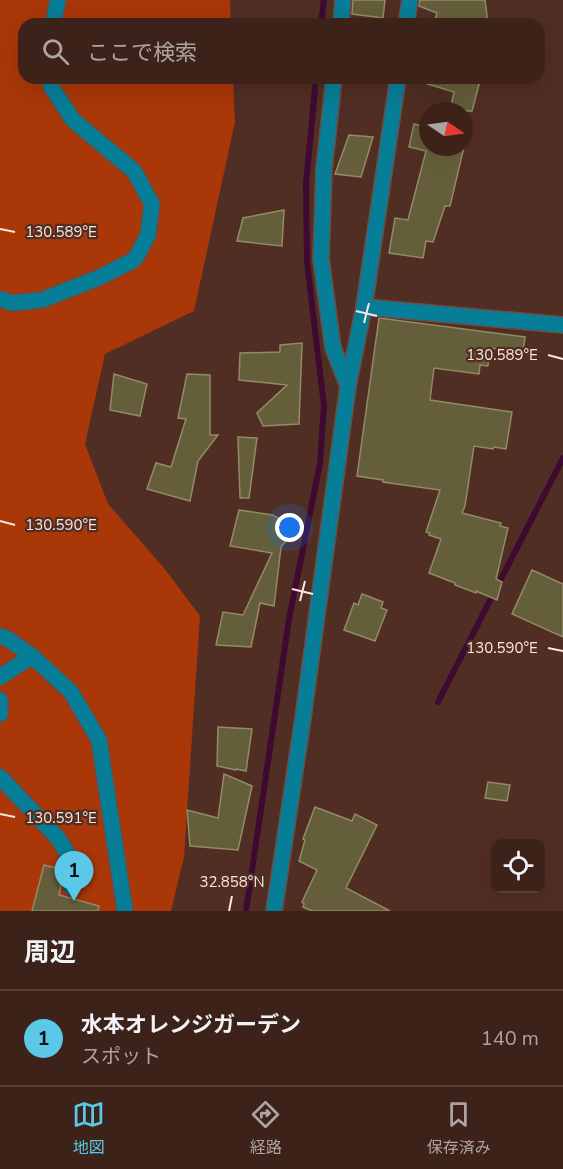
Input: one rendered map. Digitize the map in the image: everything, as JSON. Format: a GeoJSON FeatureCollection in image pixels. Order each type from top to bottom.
{"type":"FeatureCollection","features":[{"type":"Feature","properties":{"kind":"street"},"geometry":{"type":"LineString","coordinates":[[54,18],[58,0]]}},
{"type":"Feature","properties":{"kind":"street"},"geometry":{"type":"LineString","coordinates":[[341,18],[343,0]]}},
{"type":"Feature","properties":{"kind":"street"},"geometry":{"type":"LineString","coordinates":[[407,18],[410,0]]}},
{"type":"Feature","properties":{"kind":"street"},"geometry":{"type":"LineString","coordinates":[[0,299],[12,303],[42,300],[99,278],[132,261],[148,234],[152,204],[134,171],[73,120],[51,84]]}},
{"type":"Feature","properties":{"kind":"street"},"geometry":{"type":"LineString","coordinates":[[333,84],[324,169],[321,259],[333,348],[348,386]]}},
{"type":"Feature","properties":{"kind":"street"},"geometry":{"type":"LineString","coordinates":[[274,911],[348,386],[364,307],[397,84]]}},
{"type":"Feature","properties":{"kind":"street"},"geometry":{"type":"LineString","coordinates":[[364,307],[563,325]]}},
{"type":"Feature","properties":{"kind":"street"},"geometry":{"type":"LineString","coordinates":[[0,636],[32,656],[70,692],[99,740],[125,911]]}},
{"type":"Feature","properties":{"kind":"street"},"geometry":{"type":"LineString","coordinates":[[0,676],[32,656]]}},
{"type":"Feature","properties":{"kind":"street"},"geometry":{"type":"LineString","coordinates":[[0,700],[0,714]]}},
{"type":"Feature","properties":{"kind":"street"},"geometry":{"type":"LineString","coordinates":[[0,777],[57,837],[68,854],[71,887]]}},
{"type":"Feature","properties":{"kind":"shaded area"},"geometry":{"type":"Polygon","coordinates":[[[0,0],[230,0],[231,18],[18,18],[18,84],[233,84],[235,122],[194,311],[105,354],[85,444],[108,504],[164,568],[200,616],[184,857],[171,911],[0,911],[0,0]]]}},
{"type":"Feature","properties":{"kind":"building"},"geometry":{"type":"Polygon","coordinates":[[[353,0],[385,0],[383,18],[352,14],[353,0]]]}},
{"type":"Feature","properties":{"kind":"building"},"geometry":{"type":"Polygon","coordinates":[[[420,0],[485,0],[487,18],[436,18],[437,13],[419,6],[420,0]]]}},
{"type":"Feature","properties":{"kind":"building"},"geometry":{"type":"Polygon","coordinates":[[[428,84],[479,84],[473,107],[473,102],[452,102],[454,92],[428,84]]]}},
{"type":"Feature","properties":{"kind":"building"},"geometry":{"type":"Polygon","coordinates":[[[414,124],[419,125],[419,149],[409,147],[414,124]]]}},
{"type":"Feature","properties":{"kind":"building"},"geometry":{"type":"Polygon","coordinates":[[[349,135],[373,137],[361,177],[335,174],[349,135]]]}},
{"type":"Feature","properties":{"kind":"building"},"geometry":{"type":"Polygon","coordinates":[[[425,156],[462,156],[450,206],[445,206],[433,242],[426,241],[423,258],[389,253],[395,218],[408,220],[425,156]]]}},
{"type":"Feature","properties":{"kind":"building"},"geometry":{"type":"Polygon","coordinates":[[[284,210],[282,246],[237,241],[243,218],[284,210]]]}},
{"type":"Feature","properties":{"kind":"building"},"geometry":{"type":"Polygon","coordinates":[[[379,318],[525,337],[523,352],[490,348],[488,366],[480,365],[479,374],[434,368],[430,400],[512,412],[506,449],[474,446],[462,513],[501,523],[500,526],[508,528],[496,579],[502,582],[497,600],[429,573],[441,539],[426,532],[440,490],[357,476],[379,318]]]}},
{"type":"Feature","properties":{"kind":"building"},"geometry":{"type":"Polygon","coordinates":[[[302,343],[299,424],[263,426],[257,413],[287,385],[239,380],[240,353],[280,352],[280,345],[302,343]]]}},
{"type":"Feature","properties":{"kind":"building"},"geometry":{"type":"Polygon","coordinates":[[[114,374],[147,384],[140,416],[110,410],[114,374]]]}},
{"type":"Feature","properties":{"kind":"building"},"geometry":{"type":"Polygon","coordinates":[[[187,374],[210,375],[210,435],[218,435],[198,461],[190,501],[147,489],[156,463],[171,467],[186,419],[178,418],[187,374]]]}},
{"type":"Feature","properties":{"kind":"building"},"geometry":{"type":"Polygon","coordinates":[[[238,437],[257,438],[249,498],[240,498],[238,437]]]}},
{"type":"Feature","properties":{"kind":"building"},"geometry":{"type":"Polygon","coordinates":[[[239,510],[273,515],[296,529],[281,547],[274,606],[260,603],[251,647],[216,645],[223,612],[243,615],[272,553],[230,546],[239,510]]]}},
{"type":"Feature","properties":{"kind":"building"},"geometry":{"type":"Polygon","coordinates":[[[532,570],[563,584],[563,637],[512,614],[532,570]]]}},
{"type":"Feature","properties":{"kind":"building"},"geometry":{"type":"Polygon","coordinates":[[[362,594],[383,602],[381,608],[387,610],[375,641],[344,630],[354,603],[358,605],[362,594]]]}},
{"type":"Feature","properties":{"kind":"building"},"geometry":{"type":"Polygon","coordinates":[[[218,727],[252,729],[246,771],[217,766],[218,727]]]}},
{"type":"Feature","properties":{"kind":"building"},"geometry":{"type":"Polygon","coordinates":[[[224,774],[252,786],[238,850],[190,846],[187,810],[218,818],[224,774]]]}},
{"type":"Feature","properties":{"kind":"building"},"geometry":{"type":"Polygon","coordinates":[[[488,782],[510,785],[507,801],[485,798],[488,782]]]}},
{"type":"Feature","properties":{"kind":"building"},"geometry":{"type":"Polygon","coordinates":[[[315,807],[352,821],[355,814],[377,825],[346,888],[390,911],[312,911],[303,907],[302,902],[317,870],[299,861],[305,840],[303,839],[315,807]]]}},
{"type":"Feature","properties":{"kind":"building"},"geometry":{"type":"Polygon","coordinates":[[[44,865],[60,869],[59,895],[99,906],[98,911],[32,911],[44,865]]]}},
{"type":"Feature","properties":{"kind":"waterway"},"geometry":{"type":"LineString","coordinates":[[322,18],[324,0]]}},
{"type":"Feature","properties":{"kind":"waterway"},"geometry":{"type":"LineString","coordinates":[[246,911],[289,619],[320,463],[324,406],[307,262],[306,184],[315,84]]}},
{"type":"Feature","properties":{"kind":"waterway"},"geometry":{"type":"LineString","coordinates":[[438,702],[563,458]]}},
{"type":"Feature","properties":{"kind":"place","name":"水本オレンジガーデン"},"geometry":{"type":"Point","coordinates":[74,901]}}]}
